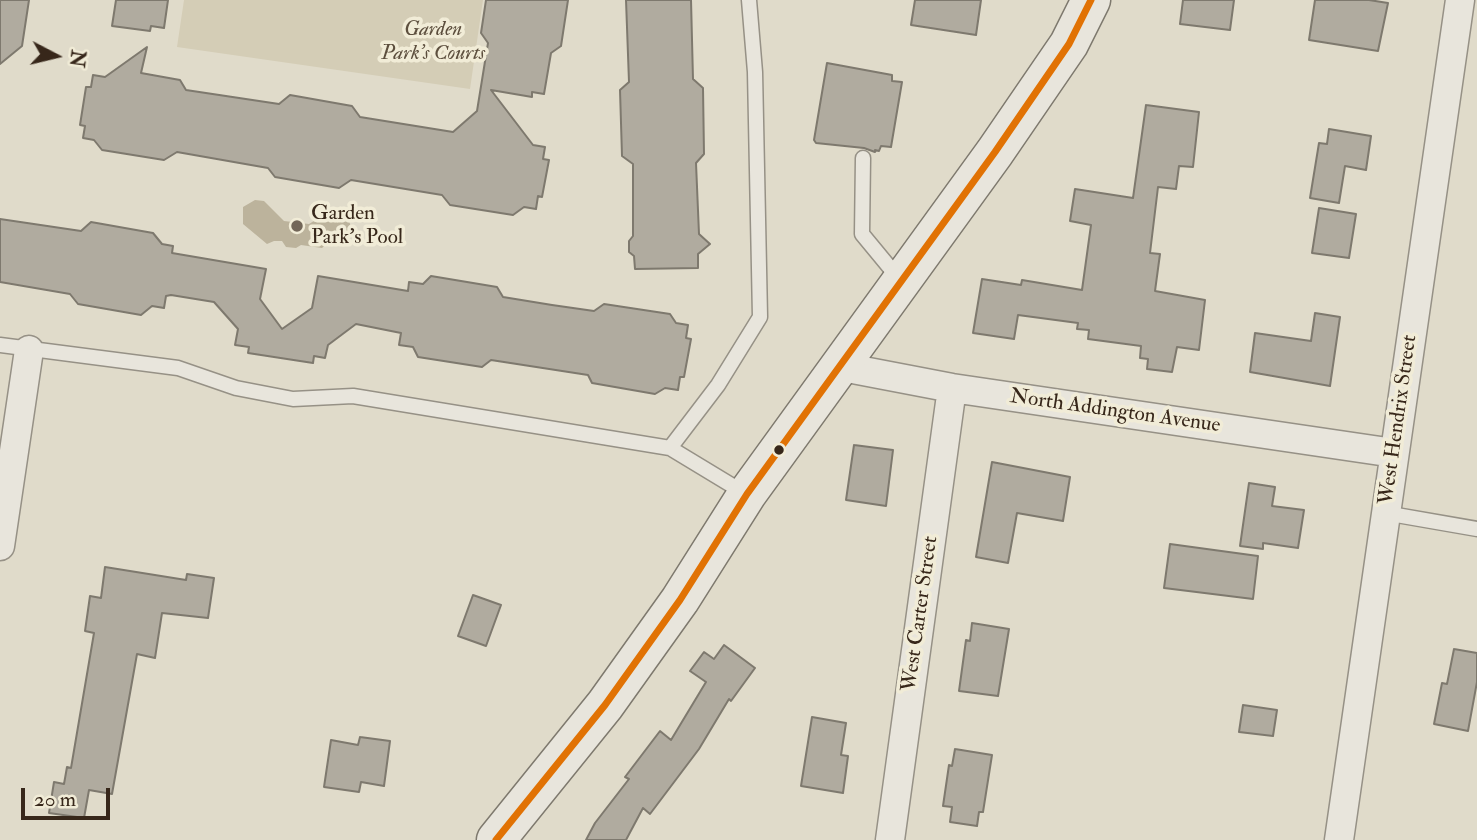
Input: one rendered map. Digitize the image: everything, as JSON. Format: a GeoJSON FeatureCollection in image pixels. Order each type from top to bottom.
{"type":"FeatureCollection","features":[{"type":"Feature","properties":{"kind":"street"},"geometry":{"type":"LineString","coordinates":[[496,840],[605,705],[680,600],[747,494],[837,366],[995,152],[1062,55],[1091,0]]}},
{"type":"Feature","properties":{"kind":"street","name":"West Hendrix Street"},"geometry":{"type":"LineString","coordinates":[[1339,840],[1460,0]]}},
{"type":"Feature","properties":{"kind":"street"},"geometry":{"type":"LineString","coordinates":[[0,546],[4,484],[29,350]]}},
{"type":"Feature","properties":{"kind":"street","name":"North Addington Avenue"},"geometry":{"type":"LineString","coordinates":[[837,366],[952,388],[1394,453]]}},
{"type":"Feature","properties":{"kind":"street","name":"West Carter Street"},"geometry":{"type":"LineString","coordinates":[[890,840],[952,388]]}},
{"type":"Feature","properties":{"kind":"lane"},"geometry":{"type":"LineString","coordinates":[[670,448],[718,385],[760,317],[755,72],[749,0]]}},
{"type":"Feature","properties":{"kind":"lane"},"geometry":{"type":"LineString","coordinates":[[863,158],[862,234],[900,281]]}},
{"type":"Feature","properties":{"kind":"lane"},"geometry":{"type":"LineString","coordinates":[[0,345],[178,368],[236,388],[293,399],[354,396],[670,448],[747,494]]}},
{"type":"Feature","properties":{"kind":"lane"},"geometry":{"type":"LineString","coordinates":[[1385,513],[1477,529]]}},
{"type":"Feature","properties":{"kind":"green space","name":"Garden Park's Courts"},"geometry":{"type":"Polygon","coordinates":[[[184,0],[483,0],[470,89],[177,47],[184,0]]]}},
{"type":"Feature","properties":{"kind":"shaded area","name":"Garden Park's Pool"},"geometry":{"type":"Polygon","coordinates":[[[255,200],[264,201],[284,221],[309,224],[335,208],[347,215],[350,234],[342,239],[335,237],[322,248],[301,245],[296,248],[286,247],[282,241],[267,244],[243,224],[243,207],[255,200]]]}},
{"type":"Feature","properties":{"kind":"building"},"geometry":{"type":"Polygon","coordinates":[[[0,0],[29,0],[22,46],[0,64],[0,0]]]}},
{"type":"Feature","properties":{"kind":"building"},"geometry":{"type":"Polygon","coordinates":[[[116,0],[168,0],[164,28],[151,26],[150,31],[112,26],[116,0]]]}},
{"type":"Feature","properties":{"kind":"building"},"geometry":{"type":"Polygon","coordinates":[[[486,0],[568,0],[561,46],[551,53],[544,94],[532,92],[532,97],[491,90],[533,145],[545,147],[543,159],[549,160],[542,197],[538,196],[536,209],[524,207],[513,215],[450,205],[442,195],[351,180],[339,188],[275,177],[268,168],[177,152],[164,160],[102,150],[94,140],[83,138],[85,126],[80,125],[86,87],[91,87],[93,75],[105,77],[147,47],[141,73],[180,80],[186,90],[279,104],[290,95],[352,106],[360,117],[453,132],[477,111],[488,43],[481,33],[486,0]]]}},
{"type":"Feature","properties":{"kind":"building"},"geometry":{"type":"Polygon","coordinates":[[[626,0],[691,0],[693,79],[703,88],[704,154],[696,163],[699,234],[710,244],[698,254],[698,268],[635,269],[634,256],[629,252],[629,241],[633,236],[633,164],[622,156],[620,90],[629,82],[626,0]]]}},
{"type":"Feature","properties":{"kind":"building"},"geometry":{"type":"Polygon","coordinates":[[[915,0],[981,0],[976,35],[911,25],[915,0]]]}},
{"type":"Feature","properties":{"kind":"building"},"geometry":{"type":"Polygon","coordinates":[[[1183,0],[1234,0],[1230,30],[1180,24],[1183,0]]]}},
{"type":"Feature","properties":{"kind":"building"},"geometry":{"type":"Polygon","coordinates":[[[1315,0],[1369,0],[1388,3],[1378,51],[1309,40],[1315,0]]]}},
{"type":"Feature","properties":{"kind":"building"},"geometry":{"type":"Polygon","coordinates":[[[827,63],[892,75],[892,81],[902,82],[891,147],[881,146],[879,151],[875,152],[864,148],[816,143],[814,140],[827,63]]]}},
{"type":"Feature","properties":{"kind":"building"},"geometry":{"type":"Polygon","coordinates":[[[1146,105],[1199,112],[1193,167],[1179,166],[1176,189],[1158,187],[1150,253],[1160,254],[1155,291],[1205,300],[1199,350],[1177,347],[1172,372],[1147,369],[1148,359],[1140,358],[1141,346],[1088,339],[1089,330],[1077,329],[1078,323],[1018,315],[1014,339],[973,333],[982,279],[1021,285],[1022,280],[1082,290],[1091,225],[1070,221],[1075,189],[1133,198],[1146,105]]]}},
{"type":"Feature","properties":{"kind":"building"},"geometry":{"type":"Polygon","coordinates":[[[1329,129],[1371,136],[1366,170],[1345,166],[1339,203],[1310,198],[1319,143],[1327,144],[1329,129]]]}},
{"type":"Feature","properties":{"kind":"building"},"geometry":{"type":"Polygon","coordinates":[[[1319,208],[1356,214],[1349,258],[1312,253],[1319,208]]]}},
{"type":"Feature","properties":{"kind":"building"},"geometry":{"type":"Polygon","coordinates":[[[0,219],[81,231],[91,222],[153,233],[162,244],[173,246],[172,253],[266,269],[260,299],[282,329],[312,308],[318,276],[408,291],[409,282],[423,284],[431,276],[497,287],[503,297],[552,305],[594,311],[604,304],[670,314],[676,323],[688,325],[686,338],[691,339],[684,377],[680,377],[678,390],[665,388],[655,394],[592,383],[588,375],[491,360],[482,367],[418,357],[413,347],[399,345],[401,333],[356,324],[328,345],[325,358],[314,356],[313,363],[248,353],[249,347],[235,345],[238,329],[214,302],[171,295],[166,296],[164,308],[152,306],[141,315],[78,304],[70,294],[0,282],[0,219]]]}},
{"type":"Feature","properties":{"kind":"building"},"geometry":{"type":"Polygon","coordinates":[[[1315,313],[1340,317],[1330,386],[1250,372],[1255,333],[1311,341],[1315,313]]]}},
{"type":"Feature","properties":{"kind":"building"},"geometry":{"type":"Polygon","coordinates":[[[854,445],[893,450],[886,506],[846,500],[854,445]]]}},
{"type":"Feature","properties":{"kind":"building"},"geometry":{"type":"Polygon","coordinates":[[[992,462],[1070,477],[1063,521],[1017,513],[1008,563],[976,557],[992,462]]]}},
{"type":"Feature","properties":{"kind":"building"},"geometry":{"type":"Polygon","coordinates":[[[1249,483],[1275,487],[1272,506],[1304,510],[1298,548],[1263,543],[1263,549],[1240,546],[1249,483]]]}},
{"type":"Feature","properties":{"kind":"building"},"geometry":{"type":"Polygon","coordinates":[[[1170,544],[1258,556],[1253,599],[1164,588],[1170,544]]]}},
{"type":"Feature","properties":{"kind":"building"},"geometry":{"type":"Polygon","coordinates":[[[105,567],[186,580],[187,574],[214,578],[208,618],[162,613],[155,658],[137,654],[112,794],[89,790],[84,818],[49,813],[54,782],[64,784],[67,767],[71,768],[94,633],[85,631],[90,596],[101,598],[105,567]]]}},
{"type":"Feature","properties":{"kind":"building"},"geometry":{"type":"Polygon","coordinates":[[[473,595],[501,605],[486,646],[458,636],[473,595]]]}},
{"type":"Feature","properties":{"kind":"building"},"geometry":{"type":"Polygon","coordinates":[[[972,623],[1009,629],[998,696],[959,691],[966,640],[970,641],[972,623]]]}},
{"type":"Feature","properties":{"kind":"building"},"geometry":{"type":"Polygon","coordinates":[[[724,645],[755,668],[731,701],[729,699],[699,749],[650,814],[643,808],[626,840],[586,840],[595,823],[629,779],[625,777],[660,731],[671,740],[706,682],[690,671],[704,652],[714,659],[724,645]]]}},
{"type":"Feature","properties":{"kind":"building"},"geometry":{"type":"Polygon","coordinates":[[[1454,649],[1477,653],[1477,682],[1468,731],[1434,724],[1442,683],[1447,684],[1454,649]]]}},
{"type":"Feature","properties":{"kind":"building"},"geometry":{"type":"Polygon","coordinates":[[[1243,705],[1277,710],[1273,736],[1239,732],[1243,705]]]}},
{"type":"Feature","properties":{"kind":"building"},"geometry":{"type":"Polygon","coordinates":[[[812,717],[846,723],[841,755],[848,756],[843,793],[801,786],[812,717]]]}},
{"type":"Feature","properties":{"kind":"building"},"geometry":{"type":"Polygon","coordinates":[[[360,737],[390,741],[384,786],[361,782],[359,792],[324,787],[331,740],[358,745],[360,737]]]}},
{"type":"Feature","properties":{"kind":"building"},"geometry":{"type":"Polygon","coordinates":[[[955,749],[992,755],[983,812],[979,812],[977,826],[950,822],[952,807],[943,806],[949,765],[952,766],[955,749]]]}},
{"type":"Feature","properties":{"kind":"transit line"},"geometry":{"type":"LineString","coordinates":[[496,840],[605,705],[680,600],[747,494],[995,152],[1069,44],[1091,0]]}},
{"type":"Feature","properties":{"kind":"place","name":"Garden Park's Pool"},"geometry":{"type":"Point","coordinates":[297,226]}}]}
